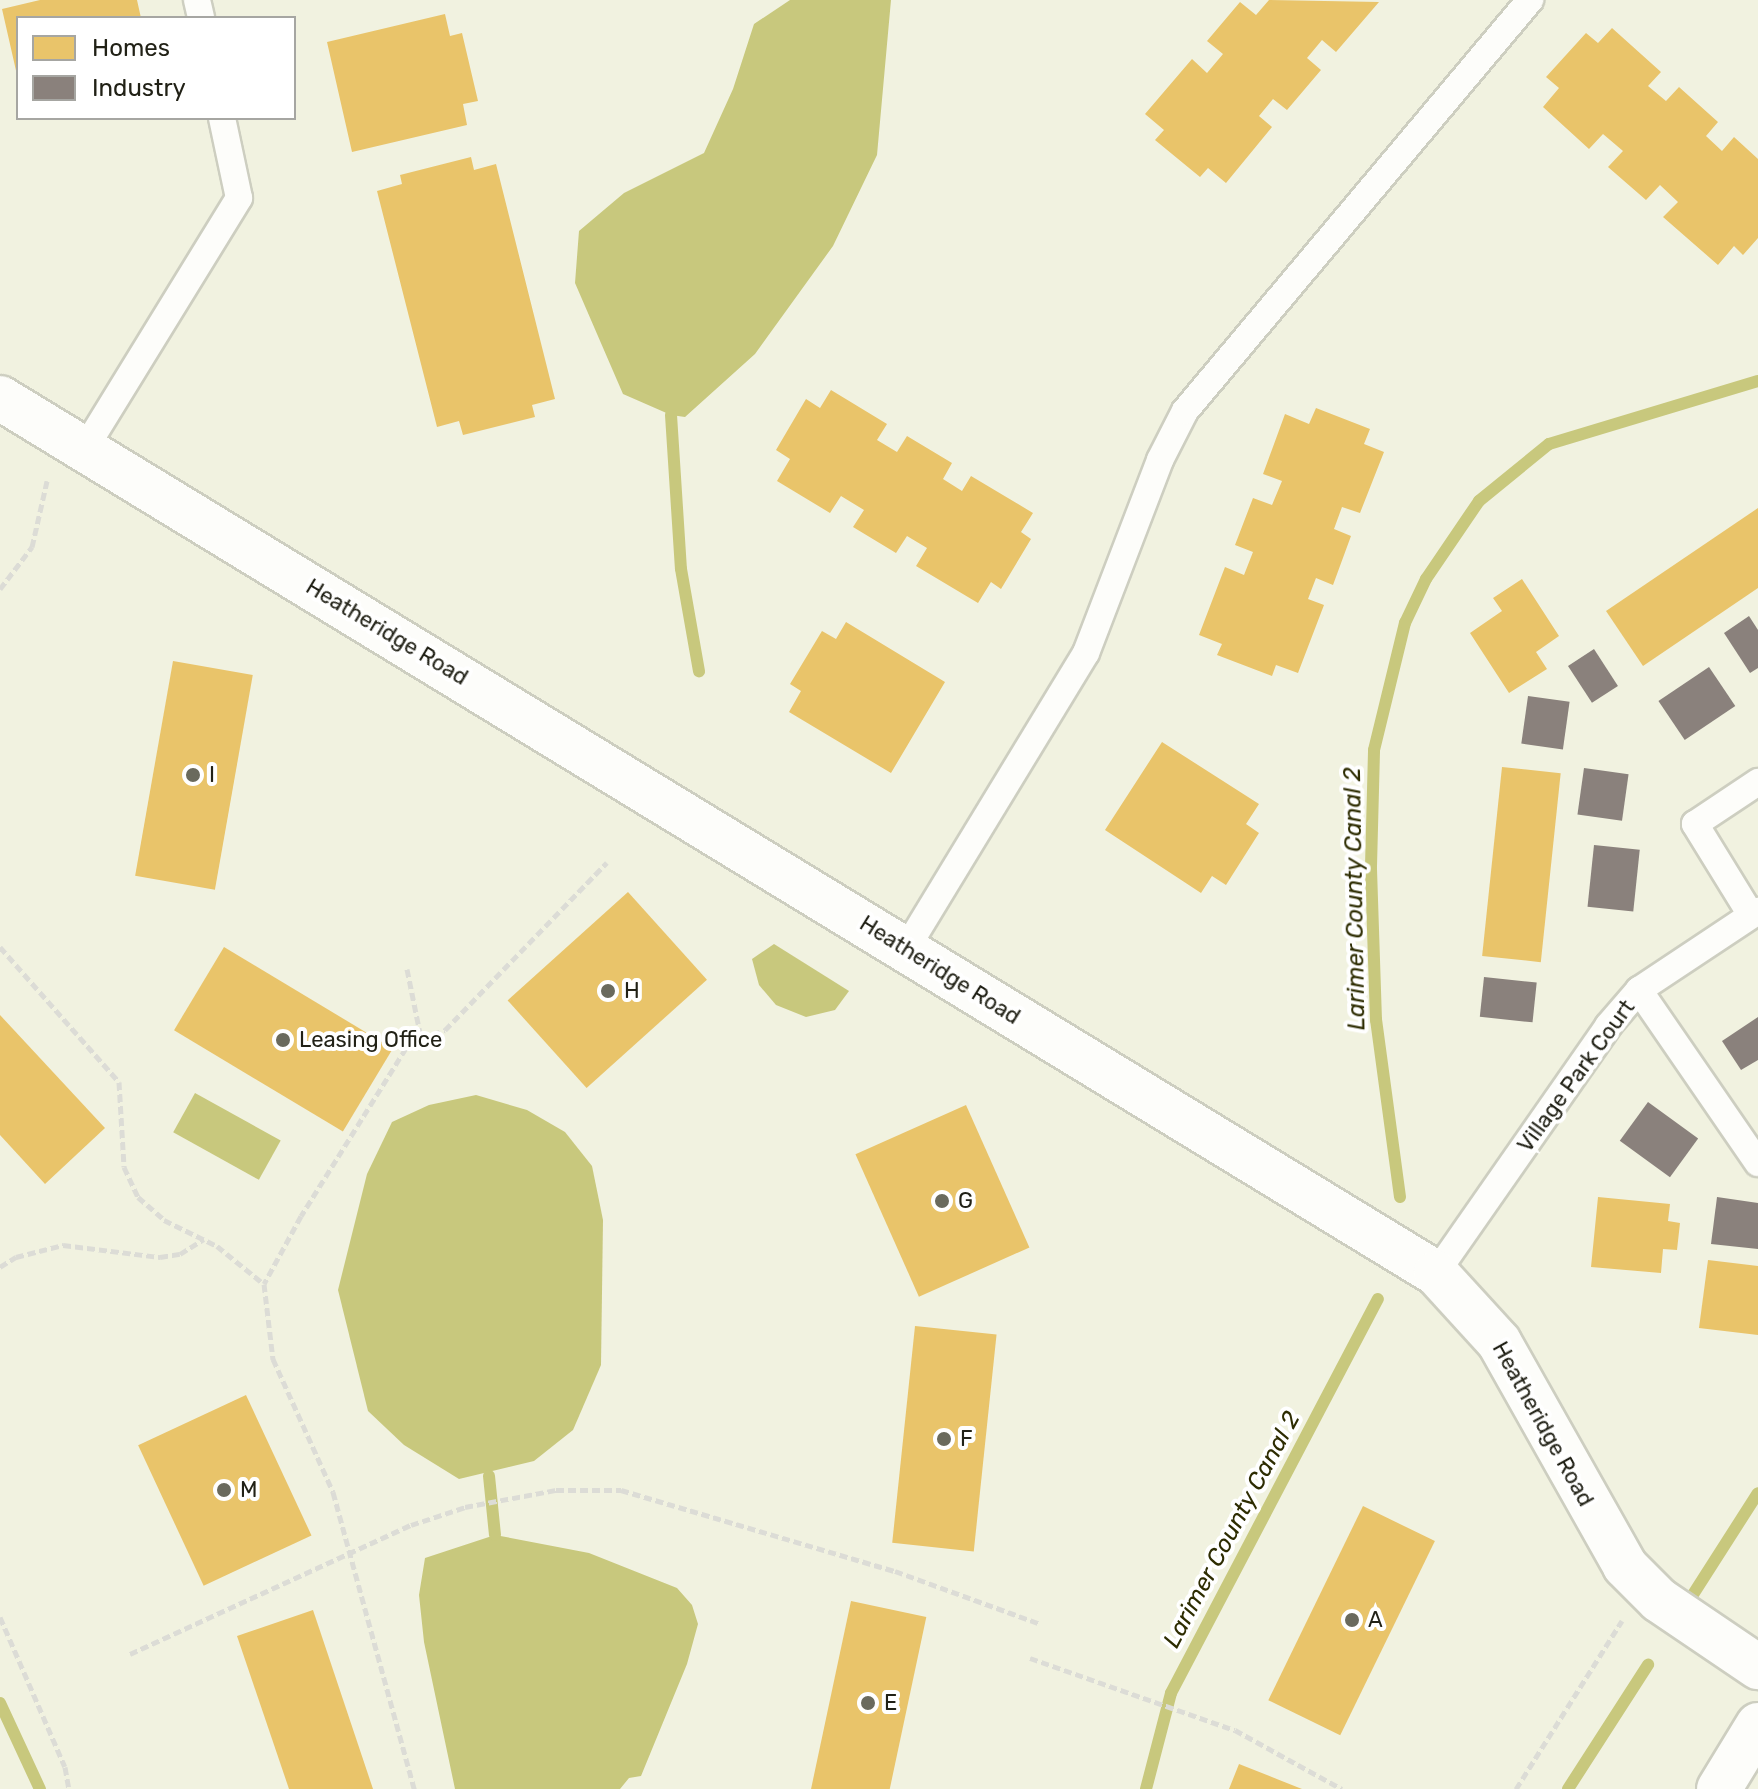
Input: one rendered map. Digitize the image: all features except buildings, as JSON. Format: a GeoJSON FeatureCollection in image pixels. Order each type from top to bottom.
{"type":"FeatureCollection","features":[{"type":"Feature","properties":{"kind":"street","name":"Heatheridge Road"},"geometry":{"type":"LineString","coordinates":[[0,398],[1436,1273],[1499,1342],[1606,1538],[1653,1594],[1758,1667]]}},
{"type":"Feature","properties":{"kind":"street"},"geometry":{"type":"LineString","coordinates":[[1719,1789],[1758,1725]]}},
{"type":"Feature","properties":{"kind":"lane"},"geometry":{"type":"LineString","coordinates":[[906,949],[1086,653],[1160,460],[1185,411],[1530,0]]}},
{"type":"Feature","properties":{"kind":"lane"},"geometry":{"type":"LineString","coordinates":[[84,450],[239,198],[222,120]]}},
{"type":"Feature","properties":{"kind":"lane","name":"Village Park Court"},"geometry":{"type":"LineString","coordinates":[[1436,1273],[1608,1026],[1639,990],[1755,913],[1695,824],[1758,782]]}},
{"type":"Feature","properties":{"kind":"lane"},"geometry":{"type":"LineString","coordinates":[[1639,990],[1758,1163]]}},
{"type":"Feature","properties":{"kind":"path"},"geometry":{"type":"LineString","coordinates":[[0,589],[32,547],[47,481]]}},
{"type":"Feature","properties":{"kind":"path"},"geometry":{"type":"LineString","coordinates":[[414,1789],[333,1492],[273,1359],[264,1284],[301,1216],[398,1061],[421,1038],[445,1030],[607,862]]}},
{"type":"Feature","properties":{"kind":"path"},"geometry":{"type":"LineString","coordinates":[[0,947],[119,1082],[124,1167],[138,1197],[164,1220],[204,1239],[264,1284]]}},
{"type":"Feature","properties":{"kind":"path"},"geometry":{"type":"LineString","coordinates":[[407,969],[421,1038]]}},
{"type":"Feature","properties":{"kind":"path"},"geometry":{"type":"LineString","coordinates":[[0,1267],[16,1257],[63,1245],[160,1257],[180,1254],[204,1239]]}},
{"type":"Feature","properties":{"kind":"path"},"geometry":{"type":"LineString","coordinates":[[130,1654],[351,1551],[465,1507],[556,1490],[621,1490],[895,1571],[1041,1624]]}},
{"type":"Feature","properties":{"kind":"path"},"geometry":{"type":"LineString","coordinates":[[1516,1789],[1598,1655],[1653,1594]]}},
{"type":"Feature","properties":{"kind":"path"},"geometry":{"type":"LineString","coordinates":[[0,1617],[65,1767],[69,1789]]}},
{"type":"Feature","properties":{"kind":"path"},"geometry":{"type":"LineString","coordinates":[[1030,1658],[1146,1696],[1235,1730],[1342,1789]]}},
{"type":"Feature","properties":{"kind":"shaded area"},"geometry":{"type":"Polygon","coordinates":[[[790,0],[891,0],[877,155],[833,246],[755,354],[685,417],[671,415],[623,394],[575,283],[579,231],[624,193],[704,153],[733,89],[754,24],[790,0]]]}},
{"type":"Feature","properties":{"kind":"shaded area"},"geometry":{"type":"Polygon","coordinates":[[[774,944],[849,991],[835,1010],[806,1017],[776,1005],[759,985],[752,959],[774,944]]]}},
{"type":"Feature","properties":{"kind":"shaded area"},"geometry":{"type":"Polygon","coordinates":[[[195,1093],[281,1141],[259,1180],[173,1132],[195,1093]]]}},
{"type":"Feature","properties":{"kind":"shaded area"},"geometry":{"type":"Polygon","coordinates":[[[476,1095],[527,1110],[565,1132],[592,1166],[603,1220],[601,1365],[573,1430],[534,1461],[459,1479],[404,1445],[368,1411],[338,1290],[367,1174],[392,1122],[429,1105],[476,1095]]]}},
{"type":"Feature","properties":{"kind":"shaded area"},"geometry":{"type":"Polygon","coordinates":[[[495,1535],[589,1553],[677,1588],[692,1605],[698,1624],[687,1664],[641,1776],[629,1778],[620,1789],[455,1789],[424,1642],[419,1595],[425,1558],[495,1535]]]}},
{"type":"Feature","properties":{"kind":"waterway","name":"Larimer County Canal 2"},"geometry":{"type":"LineString","coordinates":[[1400,1197],[1376,1020],[1371,866],[1374,750],[1405,623],[1426,579],[1479,501],[1549,444],[1758,381]]}},
{"type":"Feature","properties":{"kind":"waterway"},"geometry":{"type":"LineString","coordinates":[[671,415],[681,569],[699,671]]}},
{"type":"Feature","properties":{"kind":"waterway","name":"Larimer County Canal 2"},"geometry":{"type":"LineString","coordinates":[[1146,1789],[1171,1693],[1378,1299]]}},
{"type":"Feature","properties":{"kind":"waterway"},"geometry":{"type":"LineString","coordinates":[[489,1476],[495,1535]]}},
{"type":"Feature","properties":{"kind":"waterway"},"geometry":{"type":"LineString","coordinates":[[1685,1607],[1758,1493]]}},
{"type":"Feature","properties":{"kind":"waterway"},"geometry":{"type":"LineString","coordinates":[[1568,1789],[1648,1665]]}},
{"type":"Feature","properties":{"kind":"waterway","name":"Larimer County Canal 2"},"geometry":{"type":"LineString","coordinates":[[0,1703],[40,1789]]}},
{"type":"Feature","properties":{"kind":"place","name":"I"},"geometry":{"type":"Point","coordinates":[193,775]}},
{"type":"Feature","properties":{"kind":"place","name":"H"},"geometry":{"type":"Point","coordinates":[608,991]}},
{"type":"Feature","properties":{"kind":"place","name":"Leasing Office"},"geometry":{"type":"Point","coordinates":[283,1040]}},
{"type":"Feature","properties":{"kind":"place","name":"G"},"geometry":{"type":"Point","coordinates":[942,1201]}},
{"type":"Feature","properties":{"kind":"place","name":"F"},"geometry":{"type":"Point","coordinates":[944,1439]}},
{"type":"Feature","properties":{"kind":"place","name":"M"},"geometry":{"type":"Point","coordinates":[224,1490]}},
{"type":"Feature","properties":{"kind":"place","name":"A"},"geometry":{"type":"Point","coordinates":[1352,1620]}},
{"type":"Feature","properties":{"kind":"place","name":"E"},"geometry":{"type":"Point","coordinates":[868,1703]}}]}
